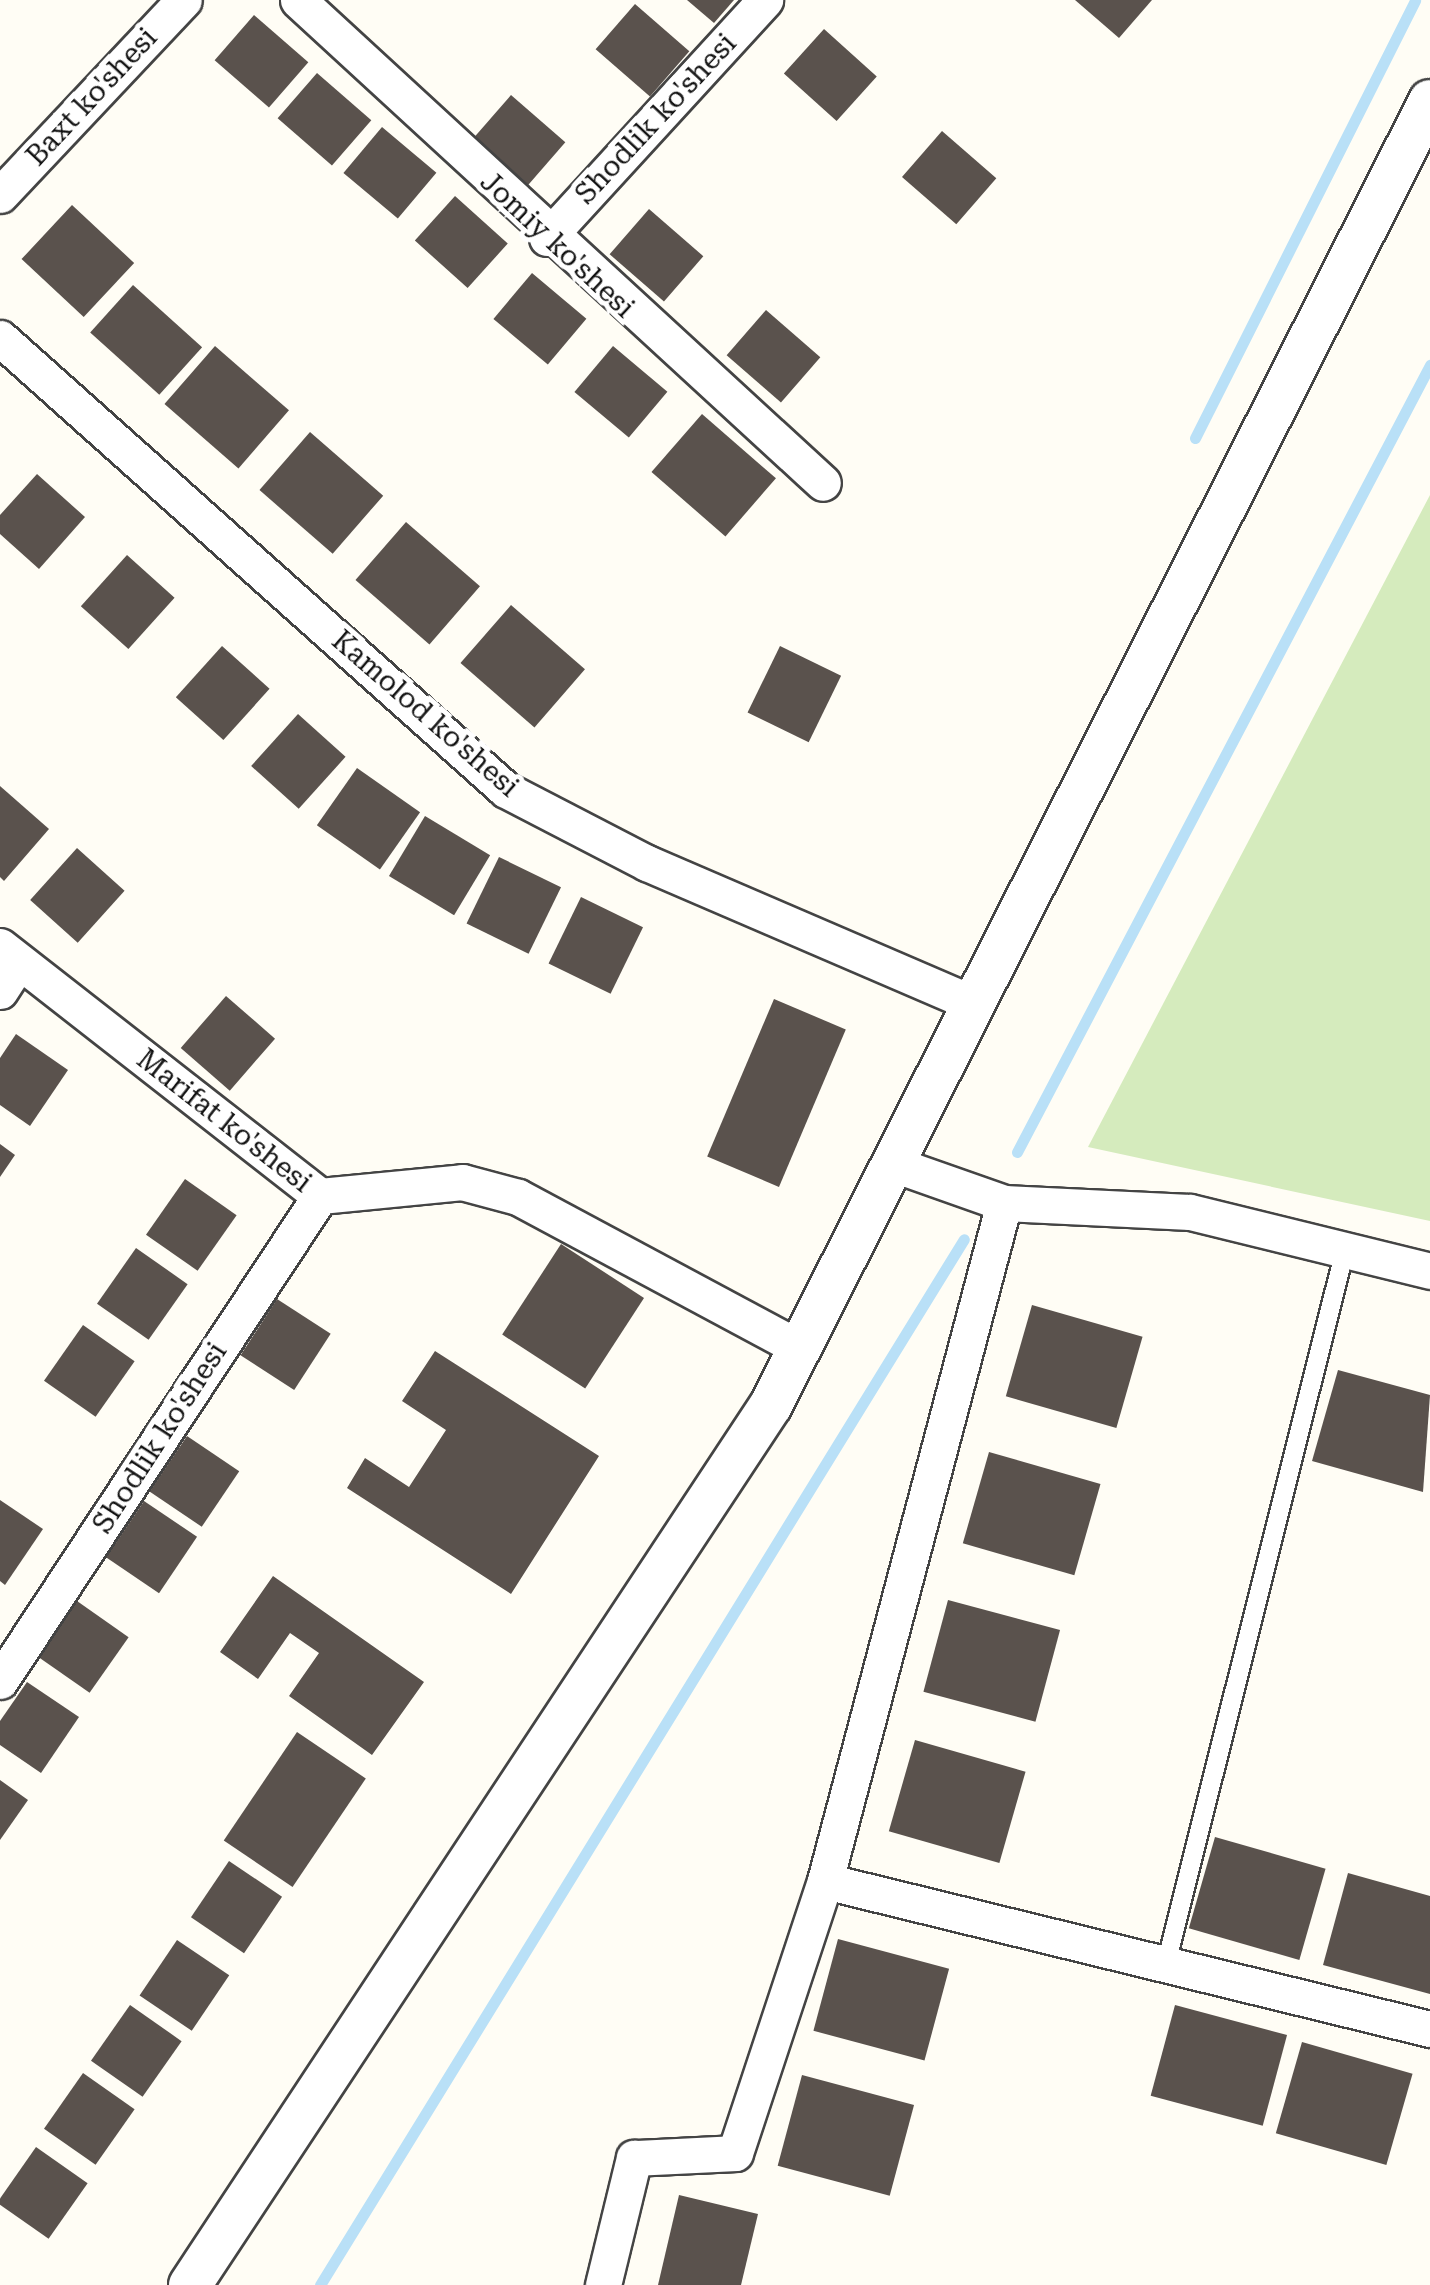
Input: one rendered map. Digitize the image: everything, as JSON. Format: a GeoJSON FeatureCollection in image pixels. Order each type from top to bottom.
{"type":"FeatureCollection","features":[{"type":"Feature","properties":{"kind":"street","name":"Baxt ko'shesi"},"geometry":{"type":"LineString","coordinates":[[0,195],[184,0]]}},
{"type":"Feature","properties":{"kind":"street","name":"Jomiy ko'shesi"},"geometry":{"type":"LineString","coordinates":[[298,0],[547,238],[823,483]]}},
{"type":"Feature","properties":{"kind":"street","name":"Shodlik ko'shesi"},"geometry":{"type":"LineString","coordinates":[[547,238],[765,0]]}},
{"type":"Feature","properties":{"kind":"street"},"geometry":{"type":"LineString","coordinates":[[190,2285],[801,1348],[899,1166],[975,1004],[1430,101]]}},
{"type":"Feature","properties":{"kind":"street","name":"Kamolod ko'shesi"},"geometry":{"type":"LineString","coordinates":[[0,338],[506,790],[647,862],[975,1004]]}},
{"type":"Feature","properties":{"kind":"street","name":"Marifat ko'shesi"},"geometry":{"type":"LineString","coordinates":[[6,967],[320,1196],[462,1182],[518,1196],[801,1348]]}},
{"type":"Feature","properties":{"kind":"street"},"geometry":{"type":"LineString","coordinates":[[899,1166],[1004,1203],[1190,1212],[1430,1271]]}},
{"type":"Feature","properties":{"kind":"street","name":"Shodlik ko'shesi"},"geometry":{"type":"LineString","coordinates":[[0,1682],[320,1196]]}},
{"type":"Feature","properties":{"kind":"street"},"geometry":{"type":"LineString","coordinates":[[602,2285],[634,2158],[735,2152],[826,1882],[1004,1203]]}},
{"type":"Feature","properties":{"kind":"street"},"geometry":{"type":"LineString","coordinates":[[826,1882],[1430,2030]]}},
{"type":"Feature","properties":{"kind":"lane"},"geometry":{"type":"LineString","coordinates":[[1166,1964],[1345,1250]]}},
{"type":"Feature","properties":{"kind":"green space"},"geometry":{"type":"Polygon","coordinates":[[[1430,495],[1430,1221],[1088,1147],[1430,495]]]}},
{"type":"Feature","properties":{"kind":"building"},"geometry":{"type":"Polygon","coordinates":[[[687,0],[734,0],[714,23],[687,0]]]}},
{"type":"Feature","properties":{"kind":"building"},"geometry":{"type":"Polygon","coordinates":[[[1075,0],[1152,0],[1119,38],[1075,0]]]}},
{"type":"Feature","properties":{"kind":"building"},"geometry":{"type":"Polygon","coordinates":[[[635,4],[689,51],[650,97],[596,49],[635,4]]]}},
{"type":"Feature","properties":{"kind":"building"},"geometry":{"type":"Polygon","coordinates":[[[254,15],[308,62],[269,108],[215,60],[254,15]]]}},
{"type":"Feature","properties":{"kind":"building"},"geometry":{"type":"Polygon","coordinates":[[[824,29],[877,77],[837,121],[784,74],[824,29]]]}},
{"type":"Feature","properties":{"kind":"building"},"geometry":{"type":"Polygon","coordinates":[[[317,73],[371,120],[332,166],[278,118],[317,73]]]}},
{"type":"Feature","properties":{"kind":"building"},"geometry":{"type":"Polygon","coordinates":[[[511,95],[565,142],[526,188],[472,140],[511,95]]]}},
{"type":"Feature","properties":{"kind":"building"},"geometry":{"type":"Polygon","coordinates":[[[382,127],[436,173],[398,219],[343,173],[382,127]]]}},
{"type":"Feature","properties":{"kind":"building"},"geometry":{"type":"Polygon","coordinates":[[[942,131],[996,178],[956,224],[902,177],[942,131]]]}},
{"type":"Feature","properties":{"kind":"building"},"geometry":{"type":"Polygon","coordinates":[[[455,196],[508,244],[468,288],[415,241],[455,196]]]}},
{"type":"Feature","properties":{"kind":"building"},"geometry":{"type":"Polygon","coordinates":[[[72,205],[134,263],[84,317],[22,259],[72,205]]]}},
{"type":"Feature","properties":{"kind":"building"},"geometry":{"type":"Polygon","coordinates":[[[649,209],[703,256],[664,302],[610,254],[649,209]]]}},
{"type":"Feature","properties":{"kind":"building"},"geometry":{"type":"Polygon","coordinates":[[[532,273],[586,319],[548,365],[493,319],[532,273]]]}},
{"type":"Feature","properties":{"kind":"building"},"geometry":{"type":"Polygon","coordinates":[[[133,285],[202,347],[159,395],[90,333],[133,285]]]}},
{"type":"Feature","properties":{"kind":"building"},"geometry":{"type":"Polygon","coordinates":[[[766,310],[820,357],[781,403],[727,355],[766,310]]]}},
{"type":"Feature","properties":{"kind":"building"},"geometry":{"type":"Polygon","coordinates":[[[215,346],[289,410],[238,468],[164,404],[215,346]]]}},
{"type":"Feature","properties":{"kind":"building"},"geometry":{"type":"Polygon","coordinates":[[[613,346],[667,392],[629,438],[574,392],[613,346]]]}},
{"type":"Feature","properties":{"kind":"building"},"geometry":{"type":"Polygon","coordinates":[[[702,414],[776,478],[725,536],[651,472],[702,414]]]}},
{"type":"Feature","properties":{"kind":"building"},"geometry":{"type":"Polygon","coordinates":[[[310,432],[383,496],[333,554],[259,490],[310,432]]]}},
{"type":"Feature","properties":{"kind":"building"},"geometry":{"type":"Polygon","coordinates":[[[37,474],[85,517],[39,569],[0,534],[0,515],[37,474]]]}},
{"type":"Feature","properties":{"kind":"building"},"geometry":{"type":"Polygon","coordinates":[[[406,522],[480,586],[429,644],[355,580],[406,522]]]}},
{"type":"Feature","properties":{"kind":"building"},"geometry":{"type":"Polygon","coordinates":[[[127,555],[175,598],[128,649],[81,606],[127,555]]]}},
{"type":"Feature","properties":{"kind":"building"},"geometry":{"type":"Polygon","coordinates":[[[511,605],[585,669],[534,727],[460,663],[511,605]]]}},
{"type":"Feature","properties":{"kind":"building"},"geometry":{"type":"Polygon","coordinates":[[[222,646],[270,689],[223,740],[176,697],[222,646]]]}},
{"type":"Feature","properties":{"kind":"building"},"geometry":{"type":"Polygon","coordinates":[[[780,646],[841,676],[809,742],[748,713],[780,646]]]}},
{"type":"Feature","properties":{"kind":"building"},"geometry":{"type":"Polygon","coordinates":[[[298,714],[346,757],[299,809],[251,766],[298,714]]]}},
{"type":"Feature","properties":{"kind":"building"},"geometry":{"type":"Polygon","coordinates":[[[357,768],[420,812],[380,870],[317,825],[357,768]]]}},
{"type":"Feature","properties":{"kind":"building"},"geometry":{"type":"Polygon","coordinates":[[[0,786],[49,829],[4,881],[0,877],[0,786]]]}},
{"type":"Feature","properties":{"kind":"building"},"geometry":{"type":"Polygon","coordinates":[[[425,816],[490,855],[454,915],[389,876],[425,816]]]}},
{"type":"Feature","properties":{"kind":"building"},"geometry":{"type":"Polygon","coordinates":[[[77,848],[125,891],[78,943],[30,900],[77,848]]]}},
{"type":"Feature","properties":{"kind":"building"},"geometry":{"type":"Polygon","coordinates":[[[499,857],[561,887],[529,954],[467,924],[499,857]]]}},
{"type":"Feature","properties":{"kind":"building"},"geometry":{"type":"Polygon","coordinates":[[[581,897],[643,927],[611,994],[549,964],[581,897]]]}},
{"type":"Feature","properties":{"kind":"building"},"geometry":{"type":"Polygon","coordinates":[[[226,996],[275,1039],[230,1091],[181,1048],[226,996]]]}},
{"type":"Feature","properties":{"kind":"building"},"geometry":{"type":"Polygon","coordinates":[[[774,999],[846,1029],[779,1187],[707,1156],[774,999]]]}},
{"type":"Feature","properties":{"kind":"building"},"geometry":{"type":"Polygon","coordinates":[[[16,1034],[68,1070],[30,1126],[0,1105],[0,1058],[16,1034]]]}},
{"type":"Feature","properties":{"kind":"building"},"geometry":{"type":"Polygon","coordinates":[[[0,1144],[15,1155],[0,1177],[0,1144]]]}},
{"type":"Feature","properties":{"kind":"building"},"geometry":{"type":"Polygon","coordinates":[[[185,1179],[237,1215],[198,1271],[146,1235],[185,1179]]]}},
{"type":"Feature","properties":{"kind":"building"},"geometry":{"type":"Polygon","coordinates":[[[561,1244],[644,1298],[585,1388],[502,1335],[561,1244]]]}},
{"type":"Feature","properties":{"kind":"building"},"geometry":{"type":"Polygon","coordinates":[[[136,1248],[188,1284],[149,1340],[97,1304],[136,1248]]]}},
{"type":"Feature","properties":{"kind":"building"},"geometry":{"type":"Polygon","coordinates":[[[277,1299],[331,1334],[294,1390],[241,1355],[277,1299]]]}},
{"type":"Feature","properties":{"kind":"building"},"geometry":{"type":"Polygon","coordinates":[[[1032,1305],[1143,1337],[1116,1428],[1006,1396],[1032,1305]]]}},
{"type":"Feature","properties":{"kind":"building"},"geometry":{"type":"Polygon","coordinates":[[[83,1325],[135,1361],[96,1417],[44,1381],[83,1325]]]}},
{"type":"Feature","properties":{"kind":"building"},"geometry":{"type":"Polygon","coordinates":[[[435,1351],[599,1456],[511,1594],[347,1488],[365,1458],[409,1487],[446,1430],[402,1401],[435,1351]]]}},
{"type":"Feature","properties":{"kind":"building"},"geometry":{"type":"Polygon","coordinates":[[[1338,1370],[1430,1395],[1423,1492],[1312,1461],[1338,1370]]]}},
{"type":"Feature","properties":{"kind":"building"},"geometry":{"type":"Polygon","coordinates":[[[187,1436],[239,1471],[202,1527],[150,1492],[187,1436]]]}},
{"type":"Feature","properties":{"kind":"building"},"geometry":{"type":"Polygon","coordinates":[[[989,1452],[1101,1484],[1074,1575],[963,1543],[989,1452]]]}},
{"type":"Feature","properties":{"kind":"building"},"geometry":{"type":"Polygon","coordinates":[[[0,1500],[43,1529],[5,1585],[0,1581],[0,1500]]]}},
{"type":"Feature","properties":{"kind":"building"},"geometry":{"type":"Polygon","coordinates":[[[144,1501],[197,1537],[159,1593],[106,1557],[144,1501]]]}},
{"type":"Feature","properties":{"kind":"building"},"geometry":{"type":"Polygon","coordinates":[[[273,1576],[424,1682],[372,1755],[289,1696],[319,1653],[290,1633],[258,1679],[220,1652],[273,1576]]]}},
{"type":"Feature","properties":{"kind":"building"},"geometry":{"type":"Polygon","coordinates":[[[948,1600],[1060,1630],[1035,1722],[923,1692],[948,1600]]]}},
{"type":"Feature","properties":{"kind":"building"},"geometry":{"type":"Polygon","coordinates":[[[77,1601],[129,1637],[90,1693],[38,1657],[77,1601]]]}},
{"type":"Feature","properties":{"kind":"building"},"geometry":{"type":"Polygon","coordinates":[[[27,1682],[79,1717],[41,1773],[0,1745],[0,1721],[27,1682]]]}},
{"type":"Feature","properties":{"kind":"building"},"geometry":{"type":"Polygon","coordinates":[[[297,1732],[366,1778],[293,1887],[224,1841],[297,1732]]]}},
{"type":"Feature","properties":{"kind":"building"},"geometry":{"type":"Polygon","coordinates":[[[915,1740],[1026,1772],[999,1863],[889,1831],[915,1740]]]}},
{"type":"Feature","properties":{"kind":"building"},"geometry":{"type":"Polygon","coordinates":[[[0,1780],[28,1800],[0,1840],[0,1780]]]}},
{"type":"Feature","properties":{"kind":"building"},"geometry":{"type":"Polygon","coordinates":[[[1215,1837],[1326,1869],[1299,1960],[1189,1928],[1215,1837]]]}},
{"type":"Feature","properties":{"kind":"building"},"geometry":{"type":"Polygon","coordinates":[[[229,1861],[282,1897],[244,1953],[191,1917],[229,1861]]]}},
{"type":"Feature","properties":{"kind":"building"},"geometry":{"type":"Polygon","coordinates":[[[1348,1873],[1430,1896],[1430,1994],[1323,1965],[1348,1873]]]}},
{"type":"Feature","properties":{"kind":"building"},"geometry":{"type":"Polygon","coordinates":[[[838,1939],[949,1969],[924,2061],[813,2031],[838,1939]]]}},
{"type":"Feature","properties":{"kind":"building"},"geometry":{"type":"Polygon","coordinates":[[[177,1940],[229,1975],[192,2031],[140,1996],[177,1940]]]}},
{"type":"Feature","properties":{"kind":"building"},"geometry":{"type":"Polygon","coordinates":[[[130,2005],[182,2041],[143,2097],[91,2061],[130,2005]]]}},
{"type":"Feature","properties":{"kind":"building"},"geometry":{"type":"Polygon","coordinates":[[[1175,2005],[1287,2035],[1263,2126],[1151,2096],[1175,2005]]]}},
{"type":"Feature","properties":{"kind":"building"},"geometry":{"type":"Polygon","coordinates":[[[1302,2042],[1413,2074],[1386,2165],[1276,2133],[1302,2042]]]}},
{"type":"Feature","properties":{"kind":"building"},"geometry":{"type":"Polygon","coordinates":[[[83,2073],[135,2109],[96,2165],[44,2129],[83,2073]]]}},
{"type":"Feature","properties":{"kind":"building"},"geometry":{"type":"Polygon","coordinates":[[[802,2075],[914,2105],[890,2196],[778,2166],[802,2075]]]}},
{"type":"Feature","properties":{"kind":"building"},"geometry":{"type":"Polygon","coordinates":[[[36,2147],[88,2183],[49,2239],[0,2205],[0,2198],[36,2147]]]}},
{"type":"Feature","properties":{"kind":"building"},"geometry":{"type":"Polygon","coordinates":[[[679,2195],[758,2214],[741,2285],[658,2285],[679,2195]]]}},
{"type":"Feature","properties":{"kind":"waterway"},"geometry":{"type":"LineString","coordinates":[[1195,438],[1415,0]]}},
{"type":"Feature","properties":{"kind":"waterway"},"geometry":{"type":"LineString","coordinates":[[1017,1152],[1430,365]]}},
{"type":"Feature","properties":{"kind":"waterway"},"geometry":{"type":"LineString","coordinates":[[320,2285],[964,1239]]}}]}
